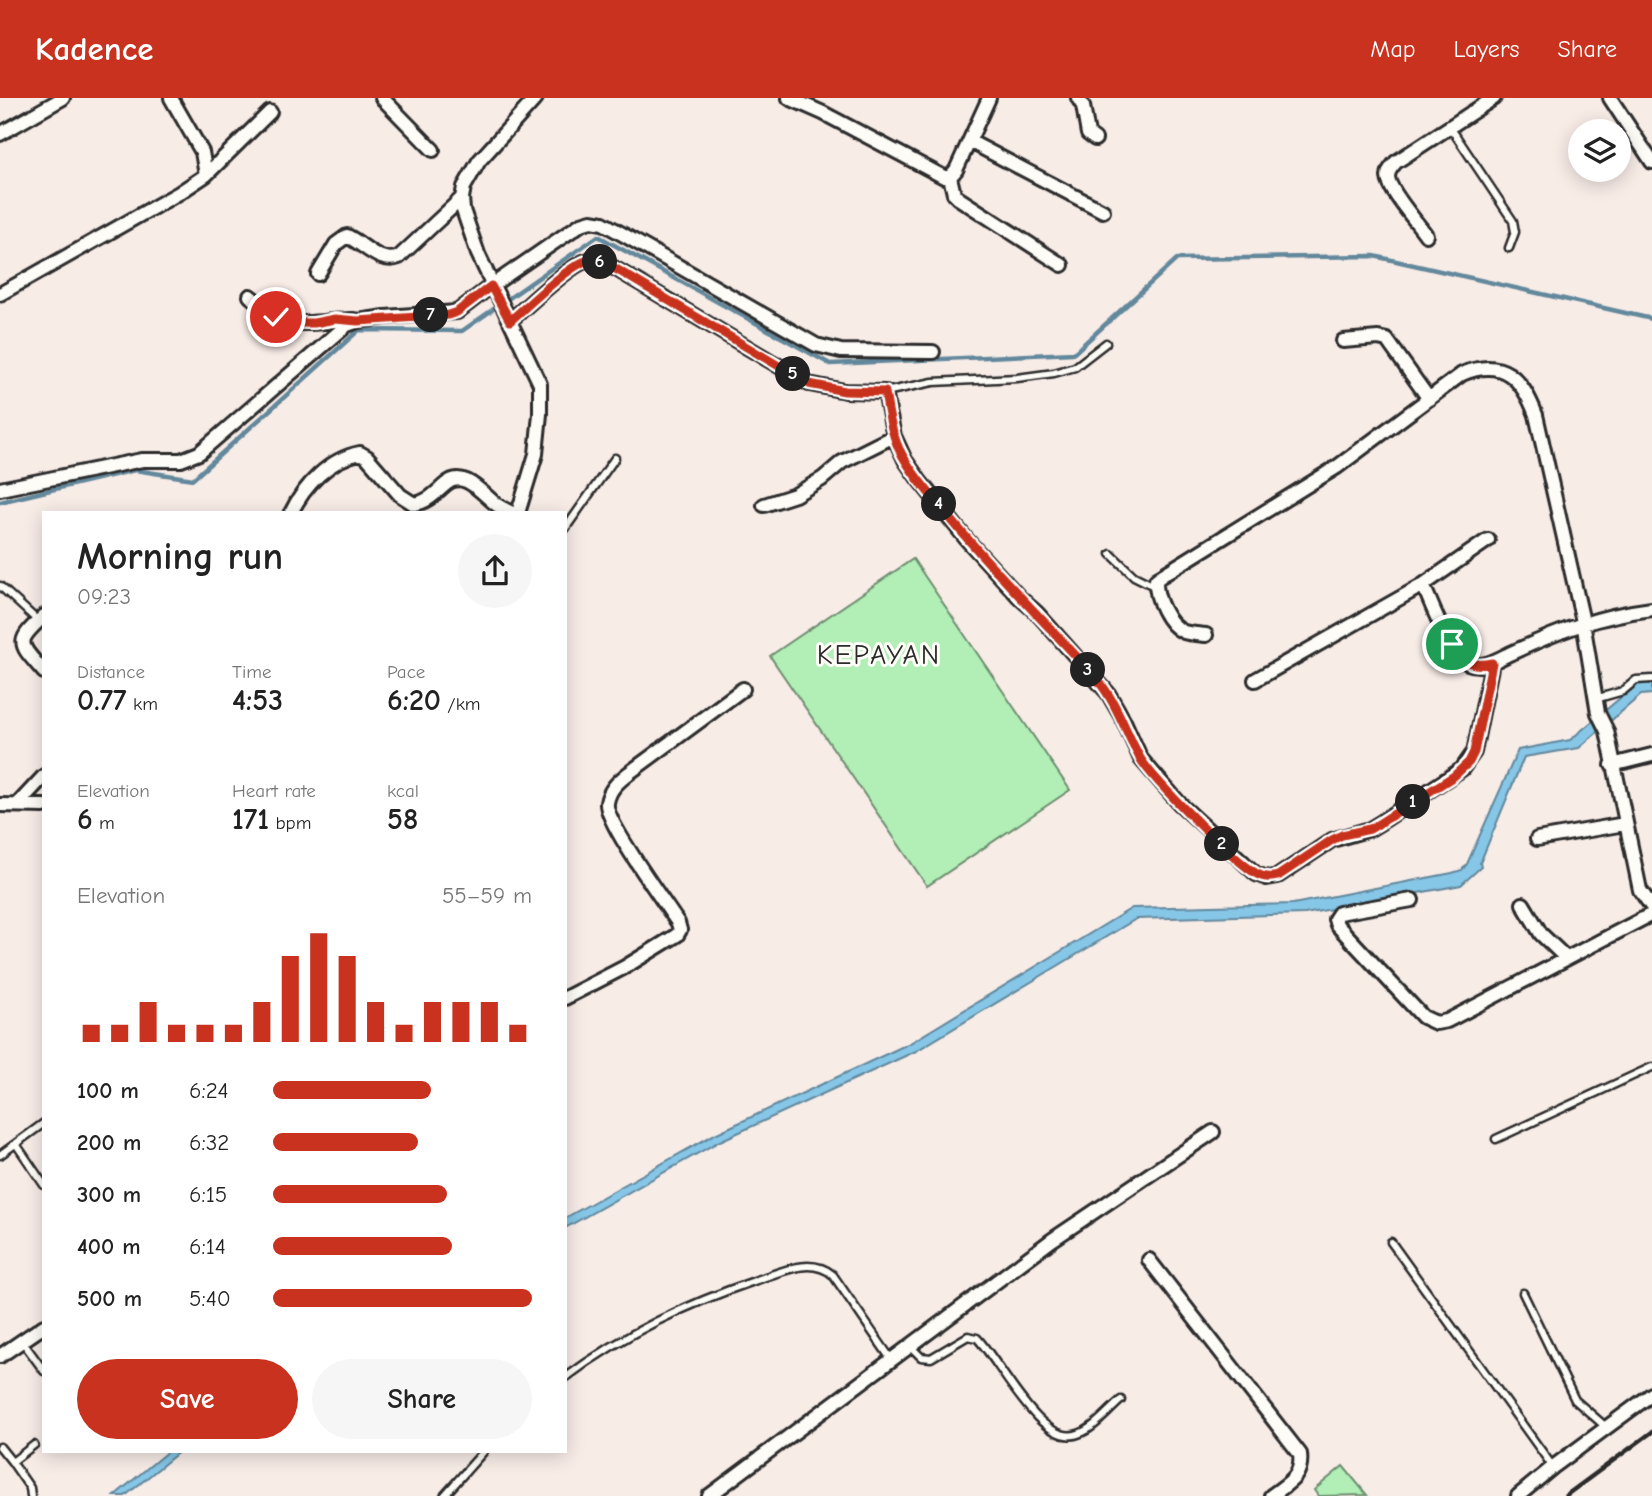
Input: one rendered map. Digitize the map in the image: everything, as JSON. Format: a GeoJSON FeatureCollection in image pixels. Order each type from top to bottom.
{"type":"FeatureCollection","features":[{"type":"Feature","properties":{"kind":"street"},"geometry":{"type":"LineString","coordinates":[[0,134],[63,98]]}},
{"type":"Feature","properties":{"kind":"street"},"geometry":{"type":"LineString","coordinates":[[171,98],[202,152],[206,175]]}},
{"type":"Feature","properties":{"kind":"street"},"geometry":{"type":"LineString","coordinates":[[383,98],[433,150]]}},
{"type":"Feature","properties":{"kind":"street"},"geometry":{"type":"LineString","coordinates":[[519,511],[536,454],[540,398],[537,375],[493,288],[467,223],[462,198],[464,187],[479,161],[536,98]]}},
{"type":"Feature","properties":{"kind":"street"},"geometry":{"type":"LineString","coordinates":[[789,98],[823,113],[939,176],[950,177]]}},
{"type":"Feature","properties":{"kind":"street"},"geometry":{"type":"LineString","coordinates":[[950,177],[971,142],[989,98]]}},
{"type":"Feature","properties":{"kind":"street"},"geometry":{"type":"LineString","coordinates":[[1077,98],[1083,106],[1088,134],[1095,139]]}},
{"type":"Feature","properties":{"kind":"street"},"geometry":{"type":"LineString","coordinates":[[1426,235],[1391,185],[1388,174],[1396,162],[1494,98]]}},
{"type":"Feature","properties":{"kind":"street"},"geometry":{"type":"LineString","coordinates":[[1610,98],[1652,162]]}},
{"type":"Feature","properties":{"kind":"street"},"geometry":{"type":"LineString","coordinates":[[0,294],[206,175],[270,112]]}},
{"type":"Feature","properties":{"kind":"street"},"geometry":{"type":"LineString","coordinates":[[971,142],[1103,211]]}},
{"type":"Feature","properties":{"kind":"street"},"geometry":{"type":"LineString","coordinates":[[950,177],[954,194],[958,198],[1062,265]]}},
{"type":"Feature","properties":{"kind":"street"},"geometry":{"type":"LineString","coordinates":[[318,274],[336,244],[347,236],[384,259],[400,257],[462,198]]}},
{"type":"Feature","properties":{"kind":"street"},"geometry":{"type":"LineString","coordinates":[[250,296],[276,317],[314,323],[335,319],[358,321],[453,314],[581,224],[596,221],[816,345],[841,351],[933,352]]}},
{"type":"Feature","properties":{"kind":"street"},"geometry":{"type":"LineString","coordinates":[[508,318],[568,272],[586,260],[594,260],[621,272],[809,384],[845,391],[885,392],[894,436],[919,481],[967,540],[1108,693],[1141,760],[1180,804],[1256,874],[1267,878],[1278,876],[1342,835],[1370,829],[1462,769],[1474,752],[1492,663]]}},
{"type":"Feature","properties":{"kind":"street"},"geometry":{"type":"LineString","coordinates":[[0,489],[142,460],[191,458],[337,333],[358,321]]}},
{"type":"Feature","properties":{"kind":"street"},"geometry":{"type":"LineString","coordinates":[[1343,341],[1378,338],[1387,340],[1429,398]]}},
{"type":"Feature","properties":{"kind":"street"},"geometry":{"type":"LineString","coordinates":[[1206,635],[1185,632],[1176,627],[1169,619],[1156,587],[1156,580],[1337,467],[1462,374],[1489,367],[1515,377],[1527,392],[1536,415],[1583,622],[1598,713],[1607,731],[1640,890],[1652,907]]}},
{"type":"Feature","properties":{"kind":"street"},"geometry":{"type":"LineString","coordinates":[[764,505],[794,495],[822,479],[842,462],[894,436]]}},
{"type":"Feature","properties":{"kind":"street"},"geometry":{"type":"LineString","coordinates":[[292,511],[304,491],[319,474],[346,457],[360,453],[367,457],[400,495],[414,504],[427,500],[454,478],[462,479],[479,489],[508,511]]}},
{"type":"Feature","properties":{"kind":"street"},"geometry":{"type":"LineString","coordinates":[[1255,680],[1423,585],[1488,540]]}},
{"type":"Feature","properties":{"kind":"street"},"geometry":{"type":"LineString","coordinates":[[1423,585],[1452,644],[1466,662],[1475,665],[1492,663],[1583,622],[1617,613],[1652,609]]}},
{"type":"Feature","properties":{"kind":"street"},"geometry":{"type":"LineString","coordinates":[[41,618],[25,633],[22,642],[25,650],[42,670]]}},
{"type":"Feature","properties":{"kind":"street"},"geometry":{"type":"LineString","coordinates":[[567,997],[677,935],[680,930],[616,828],[607,810],[607,802],[615,785],[629,773],[743,689]]}},
{"type":"Feature","properties":{"kind":"street"},"geometry":{"type":"LineString","coordinates":[[1612,765],[1652,755]]}},
{"type":"Feature","properties":{"kind":"street"},"geometry":{"type":"LineString","coordinates":[[17,805],[42,778]]}},
{"type":"Feature","properties":{"kind":"street"},"geometry":{"type":"LineString","coordinates":[[0,806],[42,806]]}},
{"type":"Feature","properties":{"kind":"street"},"geometry":{"type":"LineString","coordinates":[[1537,839],[1626,824]]}},
{"type":"Feature","properties":{"kind":"street"},"geometry":{"type":"LineString","coordinates":[[1412,900],[1339,913],[1335,919],[1337,925],[1423,1017],[1436,1023],[1447,1021],[1565,957],[1652,914]]}},
{"type":"Feature","properties":{"kind":"street"},"geometry":{"type":"LineString","coordinates":[[1523,904],[1541,934],[1565,957]]}},
{"type":"Feature","properties":{"kind":"street"},"geometry":{"type":"LineString","coordinates":[[709,1496],[1052,1240],[1213,1132]]}},
{"type":"Feature","properties":{"kind":"street"},"geometry":{"type":"LineString","coordinates":[[1149,1260],[1300,1454],[1302,1465],[1297,1476],[1271,1496]]}},
{"type":"Feature","properties":{"kind":"street"},"geometry":{"type":"LineString","coordinates":[[0,1356],[42,1327]]}},
{"type":"Feature","properties":{"kind":"street"},"geometry":{"type":"LineString","coordinates":[[1518,1496],[1553,1466],[1652,1394]]}},
{"type":"Feature","properties":{"kind":"lane"},"geometry":{"type":"LineString","coordinates":[[1450,127],[1513,221],[1515,232],[1509,248]]}},
{"type":"Feature","properties":{"kind":"lane"},"geometry":{"type":"LineString","coordinates":[[885,392],[933,382],[1017,378],[1054,373],[1075,367],[1106,343]]}},
{"type":"Feature","properties":{"kind":"lane"},"geometry":{"type":"LineString","coordinates":[[567,526],[615,458]]}},
{"type":"Feature","properties":{"kind":"lane"},"geometry":{"type":"LineString","coordinates":[[1111,554],[1134,576],[1156,587]]}},
{"type":"Feature","properties":{"kind":"lane"},"geometry":{"type":"LineString","coordinates":[[0,586],[41,618]]}},
{"type":"Feature","properties":{"kind":"lane"},"geometry":{"type":"LineString","coordinates":[[1595,699],[1623,691],[1636,680],[1652,679]]}},
{"type":"Feature","properties":{"kind":"lane"},"geometry":{"type":"LineString","coordinates":[[1496,1139],[1652,1067]]}},
{"type":"Feature","properties":{"kind":"lane"},"geometry":{"type":"LineString","coordinates":[[0,1155],[42,1124]]}},
{"type":"Feature","properties":{"kind":"lane"},"geometry":{"type":"LineString","coordinates":[[16,1144],[42,1182]]}},
{"type":"Feature","properties":{"kind":"lane"},"geometry":{"type":"LineString","coordinates":[[1391,1242],[1553,1466]]}},
{"type":"Feature","properties":{"kind":"lane"},"geometry":{"type":"LineString","coordinates":[[567,1377],[634,1333],[686,1306],[784,1271],[810,1265],[833,1275],[891,1359]]}},
{"type":"Feature","properties":{"kind":"lane"},"geometry":{"type":"LineString","coordinates":[[1523,1293],[1574,1400],[1606,1427]]}},
{"type":"Feature","properties":{"kind":"lane"},"geometry":{"type":"LineString","coordinates":[[910,1346],[921,1357],[931,1358],[968,1336],[976,1338],[1031,1411],[1044,1424],[1063,1436],[1076,1436],[1085,1431],[1121,1400]]}},
{"type":"Feature","properties":{"kind":"lane"},"geometry":{"type":"LineString","coordinates":[[22,1341],[42,1368]]}},
{"type":"Feature","properties":{"kind":"lane"},"geometry":{"type":"LineString","coordinates":[[12,1462],[34,1445]]}},
{"type":"Feature","properties":{"kind":"lane"},"geometry":{"type":"LineString","coordinates":[[0,1447],[30,1488],[31,1496]]}},
{"type":"Feature","properties":{"kind":"lane"},"geometry":{"type":"LineString","coordinates":[[444,1496],[482,1453]]}},
{"type":"Feature","properties":{"kind":"green space"},"geometry":{"type":"Polygon","coordinates":[[[913,559],[1070,790],[927,886],[770,656],[913,559]]]}},
{"type":"Feature","properties":{"kind":"green space"},"geometry":{"type":"Polygon","coordinates":[[[1343,1466],[1367,1495],[1318,1496],[1314,1490],[1343,1466]]]}},
{"type":"Feature","properties":{"kind":"water"},"geometry":{"type":"Polygon","coordinates":[[[1638,683],[1652,683],[1652,694],[1641,695],[1579,748],[1524,757],[1480,863],[1481,867],[1461,885],[1305,914],[1136,919],[916,1051],[720,1141],[567,1227],[567,1217],[715,1134],[910,1043],[1132,908],[1293,904],[1462,870],[1518,750],[1570,740],[1638,683]]]}},
{"type":"Feature","properties":{"kind":"water"},"geometry":{"type":"Polygon","coordinates":[[[166,1453],[178,1453],[125,1496],[114,1496],[166,1453]]]}},
{"type":"Feature","properties":{"kind":"waterway"},"geometry":{"type":"LineString","coordinates":[[0,502],[135,470],[193,479],[359,330],[462,331],[598,236],[830,364],[1074,353],[1177,259],[1374,256],[1652,319]]}},
{"type":"Feature","properties":{"kind":"railway"},"geometry":{"type":"LineString","coordinates":[[1565,1496],[1652,1432]]}},
{"type":"Feature","properties":{"kind":"district","name":"KEPAYAN"},"geometry":{"type":"Point","coordinates":[879,655]}},
{"type":"Feature","properties":{"kind":"route"},"geometry":{"type":"LineString","coordinates":[[276,317],[298,323],[314,323],[335,319],[358,321],[385,317],[448,315],[457,312],[491,286],[510,321],[568,272],[586,260],[594,260],[621,272],[719,328],[809,384],[845,391],[885,392],[894,436],[919,481],[967,540],[1108,693],[1141,760],[1180,804],[1220,842],[1256,874],[1267,878],[1278,876],[1319,847],[1342,835],[1370,829],[1446,782],[1469,762],[1474,752],[1492,663],[1475,665],[1466,662],[1452,644]]}}]}
